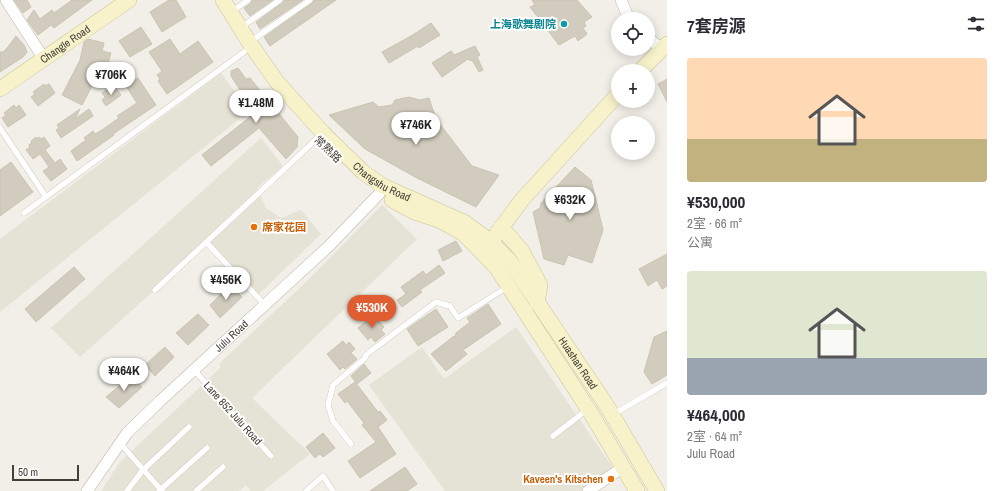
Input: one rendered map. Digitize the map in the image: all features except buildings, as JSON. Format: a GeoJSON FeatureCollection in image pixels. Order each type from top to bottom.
{"type":"FeatureCollection","features":[{"type":"Feature","properties":{"kind":"main road","name":"Changle Road"},"geometry":{"type":"LineString","coordinates":[[0,89],[130,0]]}},
{"type":"Feature","properties":{"kind":"main road"},"geometry":{"type":"LineString","coordinates":[[212,0],[246,47]]}},
{"type":"Feature","properties":{"kind":"main road","name":"Changshu Road"},"geometry":{"type":"LineString","coordinates":[[227,6],[240,28],[246,47],[277,82],[320,136],[356,165],[381,190],[464,222],[486,248]]}},
{"type":"Feature","properties":{"kind":"main road"},"geometry":{"type":"LineString","coordinates":[[647,64],[664,47]]}},
{"type":"Feature","properties":{"kind":"main road"},"geometry":{"type":"LineString","coordinates":[[486,248],[521,201],[611,102]]}},
{"type":"Feature","properties":{"kind":"main road","name":"常熟路"},"geometry":{"type":"LineString","coordinates":[[320,136],[381,190]]}},
{"type":"Feature","properties":{"kind":"main road","name":"常熟路"},"geometry":{"type":"LineString","coordinates":[[356,165],[361,164],[387,180],[466,216],[487,231],[486,248]]}},
{"type":"Feature","properties":{"kind":"main road"},"geometry":{"type":"LineString","coordinates":[[501,227],[522,251],[540,285],[537,303]]}},
{"type":"Feature","properties":{"kind":"main road","name":"Huashan Road"},"geometry":{"type":"LineString","coordinates":[[486,248],[496,267],[588,408],[622,468],[637,491]]}},
{"type":"Feature","properties":{"kind":"main road","name":"Huashan Road"},"geometry":{"type":"LineString","coordinates":[[486,248],[508,260],[612,415],[657,491]]}},
{"type":"Feature","properties":{"kind":"street"},"geometry":{"type":"LineString","coordinates":[[6,0],[44,59]]}},
{"type":"Feature","properties":{"kind":"street"},"geometry":{"type":"LineString","coordinates":[[621,0],[627,12]]}},
{"type":"Feature","properties":{"kind":"street"},"geometry":{"type":"LineString","coordinates":[[655,42],[664,47]]}},
{"type":"Feature","properties":{"kind":"street","name":"Julu Road"},"geometry":{"type":"LineString","coordinates":[[87,491],[126,433],[329,246],[381,190]]}},
{"type":"Feature","properties":{"kind":"street"},"geometry":{"type":"LineString","coordinates":[[588,491],[622,468]]}},
{"type":"Feature","properties":{"kind":"lane"},"geometry":{"type":"LineString","coordinates":[[227,6],[248,0]]}},
{"type":"Feature","properties":{"kind":"lane"},"geometry":{"type":"LineString","coordinates":[[240,28],[280,0]]}},
{"type":"Feature","properties":{"kind":"lane"},"geometry":{"type":"LineString","coordinates":[[24,213],[310,0]]}},
{"type":"Feature","properties":{"kind":"lane"},"geometry":{"type":"LineString","coordinates":[[0,128],[46,197]]}},
{"type":"Feature","properties":{"kind":"lane"},"geometry":{"type":"LineString","coordinates":[[155,290],[320,136]]}},
{"type":"Feature","properties":{"kind":"lane"},"geometry":{"type":"LineString","coordinates":[[206,242],[265,305]]}},
{"type":"Feature","properties":{"kind":"lane"},"geometry":{"type":"LineString","coordinates":[[351,444],[333,421],[328,405],[332,385],[364,359],[367,354],[436,302],[450,306],[458,318],[509,286]]}},
{"type":"Feature","properties":{"kind":"lane","name":"Lane 852 Julu Road"},"geometry":{"type":"LineString","coordinates":[[194,370],[271,456]]}},
{"type":"Feature","properties":{"kind":"lane"},"geometry":{"type":"LineString","coordinates":[[612,415],[667,384]]}},
{"type":"Feature","properties":{"kind":"lane"},"geometry":{"type":"LineString","coordinates":[[553,436],[588,408]]}},
{"type":"Feature","properties":{"kind":"lane"},"geometry":{"type":"LineString","coordinates":[[127,491],[143,470],[189,426]]}},
{"type":"Feature","properties":{"kind":"lane"},"geometry":{"type":"LineString","coordinates":[[120,443],[160,490],[207,448]]}},
{"type":"Feature","properties":{"kind":"lane"},"geometry":{"type":"LineString","coordinates":[[196,491],[223,467]]}},
{"type":"Feature","properties":{"kind":"lane"},"geometry":{"type":"LineString","coordinates":[[306,491],[324,476],[333,491]]}},
{"type":"Feature","properties":{"kind":"shaded area"},"geometry":{"type":"Polygon","coordinates":[[[221,73],[249,111],[0,312],[0,239],[221,73]]]}},
{"type":"Feature","properties":{"kind":"shaded area"},"geometry":{"type":"Polygon","coordinates":[[[261,138],[283,166],[257,188],[266,208],[281,218],[301,210],[321,234],[256,297],[207,243],[80,357],[51,328],[261,138]]]}},
{"type":"Feature","properties":{"kind":"shaded area"},"geometry":{"type":"Polygon","coordinates":[[[382,205],[417,239],[252,398],[310,454],[263,491],[251,491],[246,485],[239,491],[101,491],[120,462],[221,367],[219,364],[309,279],[382,205]]]}},
{"type":"Feature","properties":{"kind":"shaded area"},"geometry":{"type":"Polygon","coordinates":[[[516,327],[613,468],[584,491],[445,491],[369,385],[422,347],[444,379],[516,327]]]}},
{"type":"Feature","properties":{"kind":"place","name":"上海歌舞剧院"},"geometry":{"type":"Point","coordinates":[564,24]}},
{"type":"Feature","properties":{"kind":"place","name":"席家花园"},"geometry":{"type":"Point","coordinates":[254,227]}},
{"type":"Feature","properties":{"kind":"place","name":"Kaveen's Kitschen"},"geometry":{"type":"Point","coordinates":[611,479]}}]}
